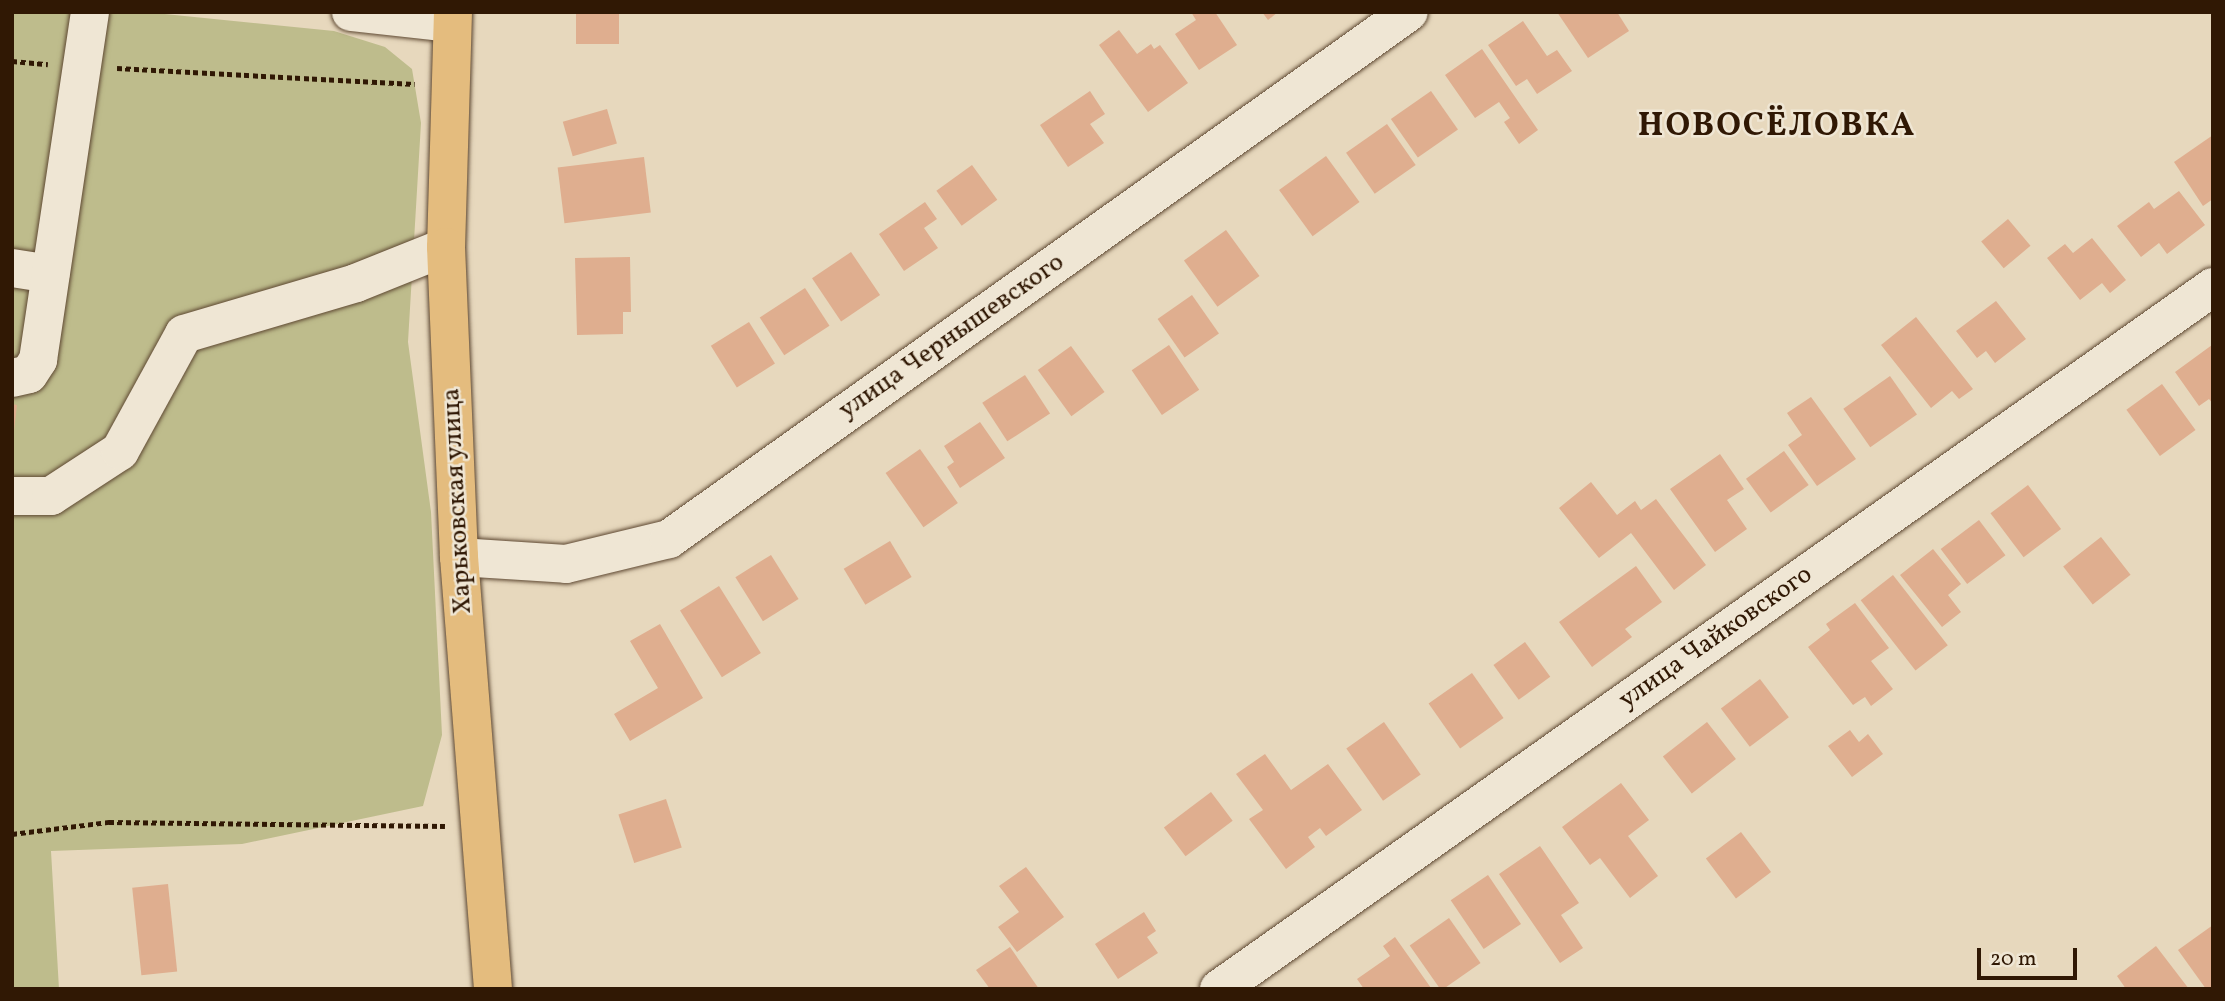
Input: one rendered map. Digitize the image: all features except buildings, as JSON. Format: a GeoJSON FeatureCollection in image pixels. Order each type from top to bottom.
{"type":"FeatureCollection","features":[{"type":"Feature","properties":{"kind":"main road","name":"Харьковская улица"},"geometry":{"type":"LineString","coordinates":[[452,18],[448,84],[446,247],[459,557],[494,989]]}},
{"type":"Feature","properties":{"kind":"street"},"geometry":{"type":"LineString","coordinates":[[12,378],[29,374],[38,360],[90,12]]}},
{"type":"Feature","properties":{"kind":"street"},"geometry":{"type":"LineString","coordinates":[[351,12],[452,18]]}},
{"type":"Feature","properties":{"kind":"street","name":"улица Чернышевского"},"geometry":{"type":"LineString","coordinates":[[459,557],[566,564],[669,539],[1409,12]]}},
{"type":"Feature","properties":{"kind":"street"},"geometry":{"type":"LineString","coordinates":[[12,496],[51,496],[120,451],[184,334],[356,283],[446,247]]}},
{"type":"Feature","properties":{"kind":"street"},"geometry":{"type":"LineString","coordinates":[[12,268],[51,274]]}},
{"type":"Feature","properties":{"kind":"street","name":"улица Чайковского"},"geometry":{"type":"LineString","coordinates":[[1219,989],[2213,287]]}},
{"type":"Feature","properties":{"kind":"path"},"geometry":{"type":"LineString","coordinates":[[12,61],[448,84]]}},
{"type":"Feature","properties":{"kind":"path"},"geometry":{"type":"LineString","coordinates":[[12,834],[109,822],[481,826]]}},
{"type":"Feature","properties":{"kind":"shaded area"},"geometry":{"type":"Polygon","coordinates":[[[12,12],[145,12],[334,31],[385,47],[412,69],[421,123],[408,342],[431,512],[442,735],[423,806],[242,844],[51,851],[59,989],[12,989],[12,12]]]}},
{"type":"Feature","properties":{"kind":"district","name":"НОВОСЁЛОВКА"},"geometry":{"type":"Point","coordinates":[1777,128]}}]}
